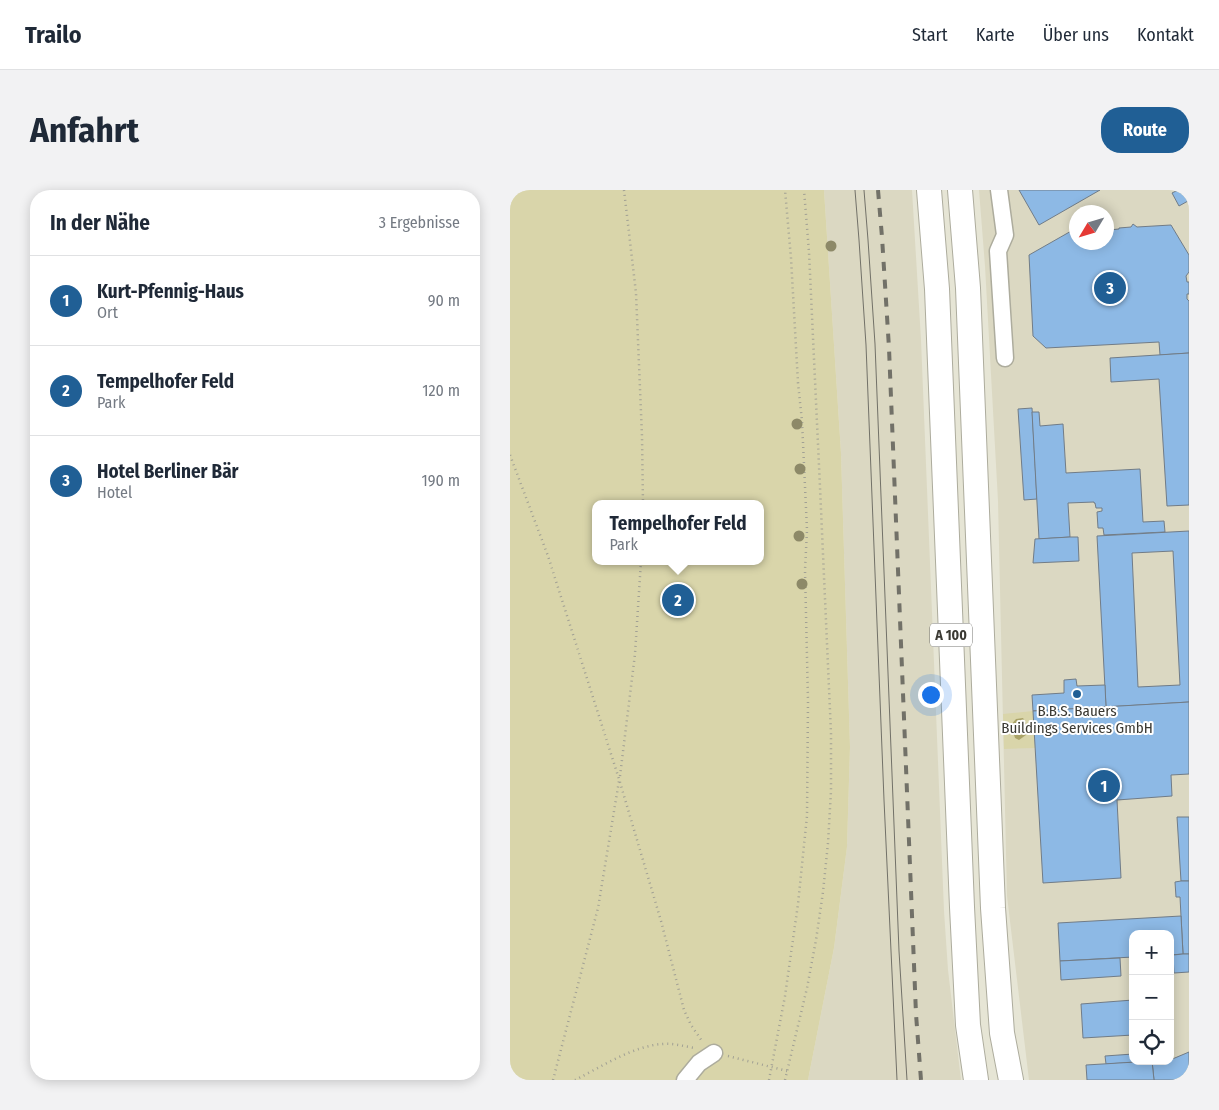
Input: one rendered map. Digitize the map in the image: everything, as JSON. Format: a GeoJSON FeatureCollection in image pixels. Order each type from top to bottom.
{"type":"FeatureCollection","features":[{"type":"Feature","properties":{"kind":"highway","name":"A 100"},"geometry":{"type":"LineString","coordinates":[[929,190],[937,289],[968,1026],[976,1080]]}},
{"type":"Feature","properties":{"kind":"highway","name":"A 100"},"geometry":{"type":"LineString","coordinates":[[960,190],[968,298],[993,908],[1002,1033],[1011,1080]]}},
{"type":"Feature","properties":{"kind":"lane"},"geometry":{"type":"LineString","coordinates":[[998,190],[1005,235],[998,251],[1005,358]]}},
{"type":"Feature","properties":{"kind":"lane"},"geometry":{"type":"LineString","coordinates":[[685,1080],[698,1063],[714,1053]]}},
{"type":"Feature","properties":{"kind":"path"},"geometry":{"type":"LineString","coordinates":[[624,190],[636,292],[643,500]]}},
{"type":"Feature","properties":{"kind":"path"},"geometry":{"type":"LineString","coordinates":[[769,1080],[798,904],[807,816],[808,701],[805,570],[807,530],[802,421],[785,190]]}},
{"type":"Feature","properties":{"kind":"path"},"geometry":{"type":"LineString","coordinates":[[785,1080],[807,988],[817,931],[828,842],[831,791],[831,734],[820,487],[809,252],[804,190]]}},
{"type":"Feature","properties":{"kind":"path"},"geometry":{"type":"LineString","coordinates":[[510,455],[548,556],[619,779],[661,921],[684,1010],[700,1040],[714,1053]]}},
{"type":"Feature","properties":{"kind":"path"},"geometry":{"type":"LineString","coordinates":[[553,1080],[598,908],[619,779],[635,654],[642,565]]}},
{"type":"Feature","properties":{"kind":"path"},"geometry":{"type":"LineString","coordinates":[[575,1080],[642,1048],[662,1044],[679,1045],[787,1071]]}},
{"type":"Feature","properties":{"kind":"shaded area"},"geometry":{"type":"Polygon","coordinates":[[[510,190],[824,190],[841,453],[850,747],[847,847],[834,948],[808,1080],[510,1080],[510,190]]]}},
{"type":"Feature","properties":{"kind":"shaded area"},"geometry":{"type":"Polygon","coordinates":[[[824,190],[912,190],[921,340],[944,911],[948,970],[961,1080],[808,1080],[834,948],[847,847],[850,747],[841,453],[824,190]]]}},
{"type":"Feature","properties":{"kind":"shaded area"},"geometry":{"type":"Polygon","coordinates":[[[979,190],[1189,190],[1189,1080],[1029,1080],[1007,896],[998,501],[979,190]]]}},
{"type":"Feature","properties":{"kind":"shaded area"},"geometry":{"type":"Polygon","coordinates":[[[1033,711],[1035,748],[1004,749],[1003,714],[1033,711]]]}},
{"type":"Feature","properties":{"kind":"shaded area"},"geometry":{"type":"Polygon","coordinates":[[[1023,718],[1028,726],[1026,735],[1019,740],[1015,738],[1011,725],[1016,719],[1023,718]]]}},
{"type":"Feature","properties":{"kind":"building"},"geometry":{"type":"Polygon","coordinates":[[[1019,190],[1100,190],[1074,205],[1069,205],[1069,208],[1039,225],[1019,190]]]}},
{"type":"Feature","properties":{"kind":"building"},"geometry":{"type":"Polygon","coordinates":[[[1182,190],[1188,201],[1179,206],[1172,193],[1182,190]]]}},
{"type":"Feature","properties":{"kind":"building"},"geometry":{"type":"Polygon","coordinates":[[[1133,224],[1137,227],[1171,225],[1189,255],[1189,272],[1186,276],[1187,282],[1189,282],[1187,299],[1189,301],[1189,353],[1160,355],[1159,342],[1046,348],[1033,336],[1029,255],[1069,232],[1069,250],[1114,250],[1114,230],[1131,227],[1133,224]]]}},
{"type":"Feature","properties":{"kind":"building"},"geometry":{"type":"Polygon","coordinates":[[[1189,353],[1189,505],[1167,506],[1159,379],[1111,382],[1110,358],[1189,353]]]}},
{"type":"Feature","properties":{"kind":"building"},"geometry":{"type":"Polygon","coordinates":[[[1032,408],[1037,499],[1024,500],[1018,409],[1032,408]]]}},
{"type":"Feature","properties":{"kind":"building"},"geometry":{"type":"Polygon","coordinates":[[[1032,412],[1039,412],[1040,426],[1063,424],[1066,473],[1140,469],[1143,522],[1164,521],[1165,532],[1104,535],[1103,528],[1098,528],[1097,512],[1102,511],[1102,508],[1096,508],[1094,502],[1068,503],[1070,537],[1039,539],[1032,412]]]}},
{"type":"Feature","properties":{"kind":"building"},"geometry":{"type":"Polygon","coordinates":[[[1189,531],[1189,702],[1106,707],[1097,536],[1189,531]],[[1173,551],[1132,553],[1138,687],[1180,685],[1173,551]]]}},
{"type":"Feature","properties":{"kind":"building"},"geometry":{"type":"Polygon","coordinates":[[[1078,537],[1079,561],[1033,563],[1035,539],[1078,537]]]}},
{"type":"Feature","properties":{"kind":"building","name":"B.B.S. Bauers Buildings Services GmbH"},"geometry":{"type":"Polygon","coordinates":[[[1076,679],[1077,686],[1105,685],[1106,707],[1033,711],[1032,695],[1064,693],[1064,680],[1076,679]]]}},
{"type":"Feature","properties":{"kind":"building"},"geometry":{"type":"Polygon","coordinates":[[[1189,702],[1189,774],[1171,775],[1172,796],[1117,800],[1121,878],[1043,883],[1033,711],[1189,702]]]}},
{"type":"Feature","properties":{"kind":"building"},"geometry":{"type":"Polygon","coordinates":[[[1177,817],[1189,817],[1189,881],[1181,881],[1177,817]]]}},
{"type":"Feature","properties":{"kind":"building"},"geometry":{"type":"Polygon","coordinates":[[[1189,881],[1189,954],[1183,954],[1180,897],[1176,897],[1175,882],[1189,881]]]}},
{"type":"Feature","properties":{"kind":"building"},"geometry":{"type":"Polygon","coordinates":[[[1181,916],[1183,954],[1174,955],[1174,930],[1129,930],[1129,957],[1060,961],[1058,923],[1181,916]]]}},
{"type":"Feature","properties":{"kind":"building"},"geometry":{"type":"Polygon","coordinates":[[[1189,954],[1189,972],[1174,973],[1174,955],[1189,954]]]}},
{"type":"Feature","properties":{"kind":"building"},"geometry":{"type":"Polygon","coordinates":[[[1120,958],[1121,976],[1061,980],[1060,961],[1120,958]]]}},
{"type":"Feature","properties":{"kind":"building"},"geometry":{"type":"Polygon","coordinates":[[[1129,1000],[1129,1035],[1083,1038],[1081,1004],[1129,1000]]]}},
{"type":"Feature","properties":{"kind":"building"},"geometry":{"type":"Polygon","coordinates":[[[1189,1052],[1189,1080],[1154,1080],[1152,1065],[1174,1065],[1174,1058],[1189,1052]]]}},
{"type":"Feature","properties":{"kind":"building"},"geometry":{"type":"Polygon","coordinates":[[[1129,1054],[1129,1063],[1106,1064],[1105,1056],[1129,1054]]]}},
{"type":"Feature","properties":{"kind":"building"},"geometry":{"type":"Polygon","coordinates":[[[1129,1062],[1129,1065],[1152,1065],[1154,1080],[1087,1080],[1086,1065],[1129,1062]]]}},
{"type":"Feature","properties":{"kind":"tram line"},"geometry":{"type":"LineString","coordinates":[[855,190],[866,345],[897,1080]]}},
{"type":"Feature","properties":{"kind":"tram line"},"geometry":{"type":"LineString","coordinates":[[864,190],[875,344],[899,951],[907,1080]]}},
{"type":"Feature","properties":{"kind":"railway"},"geometry":{"type":"LineString","coordinates":[[878,190],[889,348],[916,1014],[921,1080]]}},
{"type":"Feature","properties":{"kind":"place","name":"Hotel Berliner Bär"},"geometry":{"type":"Point","coordinates":[1110,288]}},
{"type":"Feature","properties":{"kind":"place","name":"Tempelhofer Feld"},"geometry":{"type":"Point","coordinates":[678,600]}},
{"type":"Feature","properties":{"kind":"place","name":"B.B.S. Bauers Buildings Services GmbH"},"geometry":{"type":"Point","coordinates":[1077,694]}},
{"type":"Feature","properties":{"kind":"place","name":"Kurt-Pfennig-Haus"},"geometry":{"type":"Point","coordinates":[1104,786]}}]}
